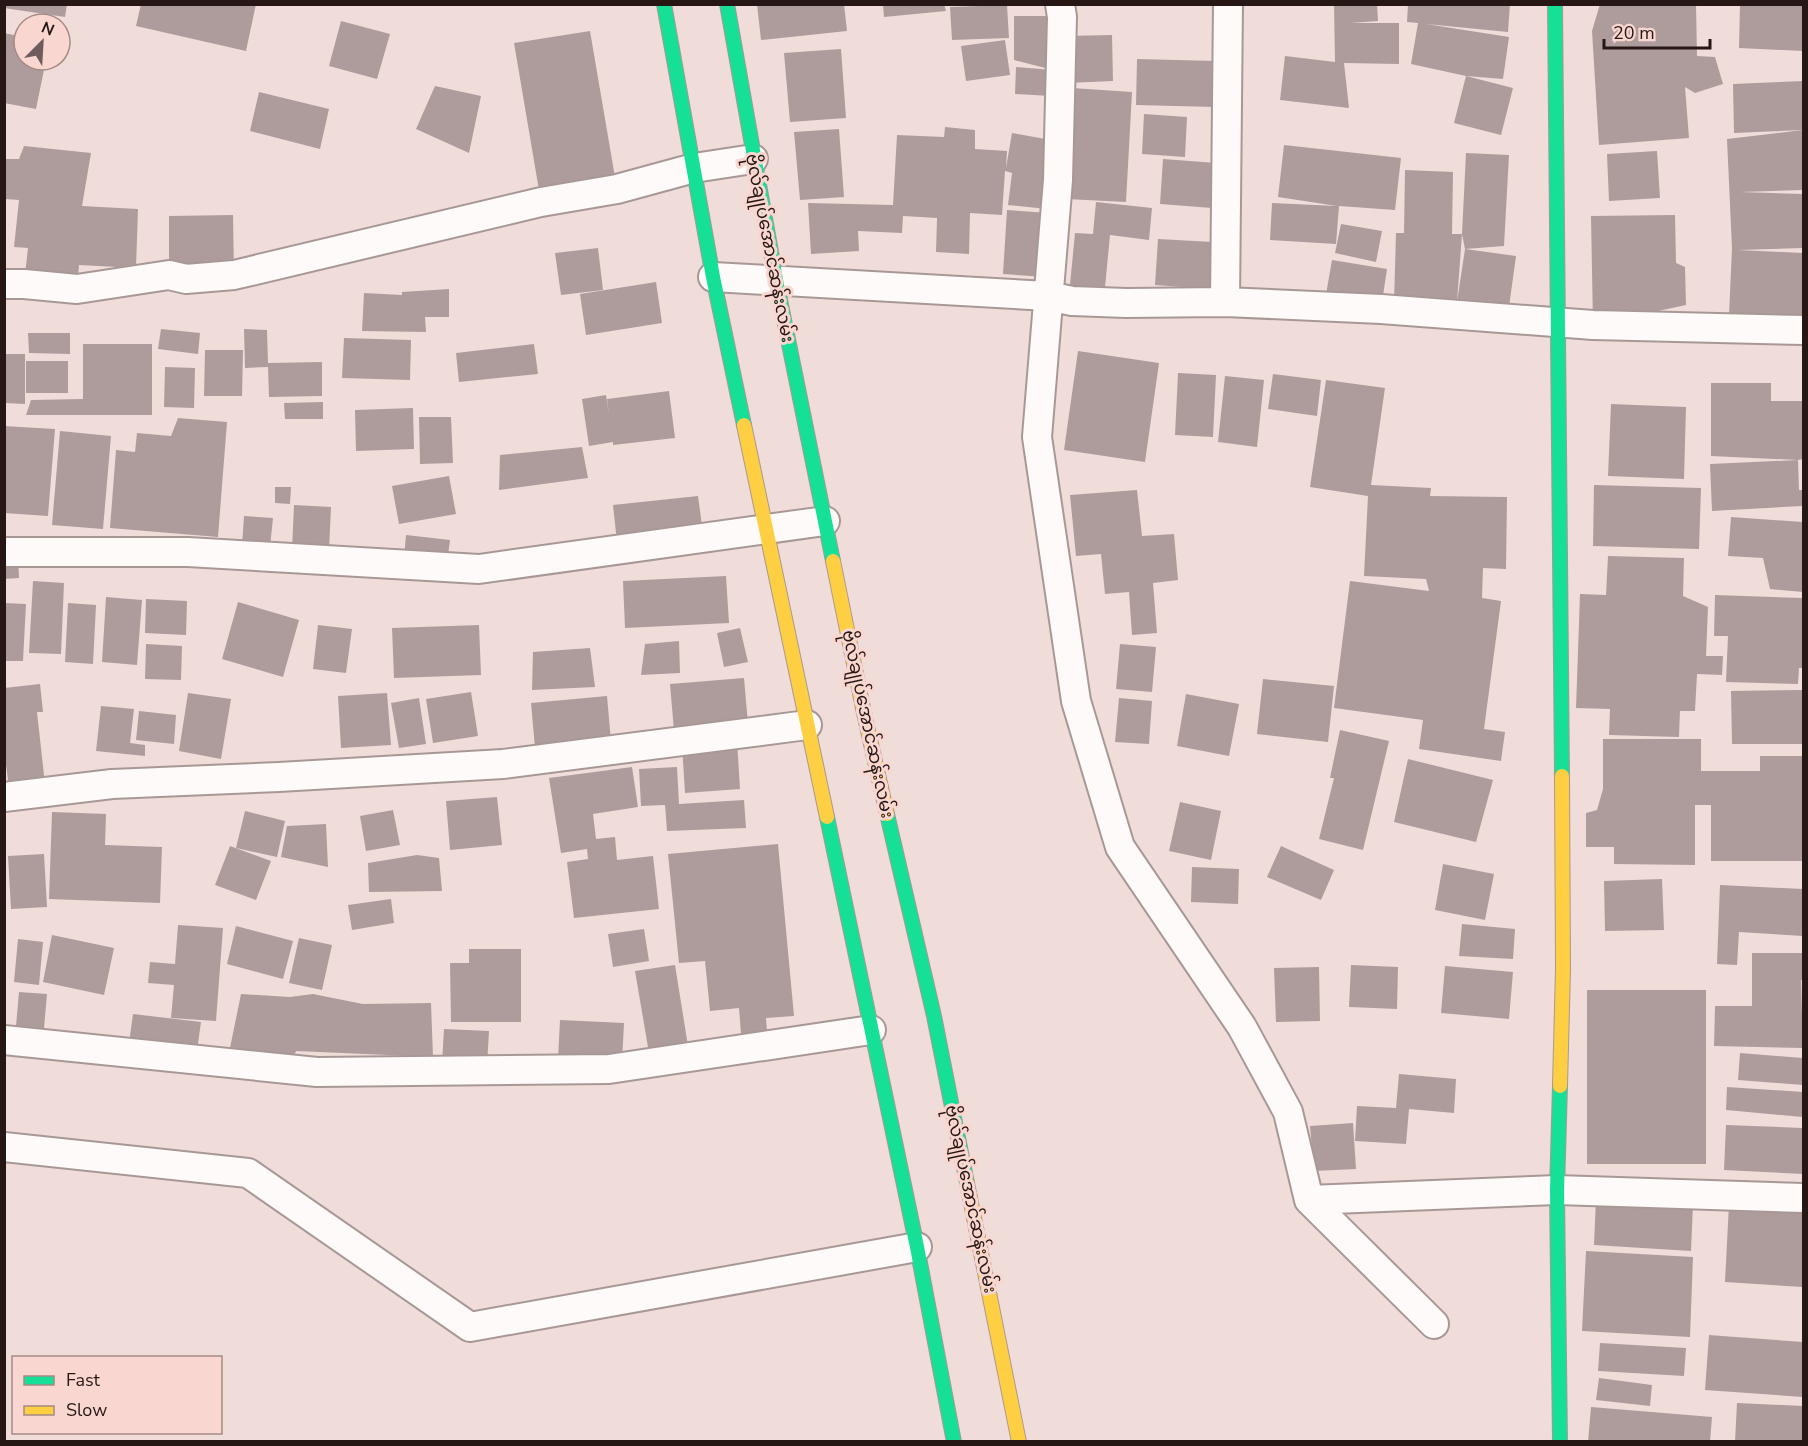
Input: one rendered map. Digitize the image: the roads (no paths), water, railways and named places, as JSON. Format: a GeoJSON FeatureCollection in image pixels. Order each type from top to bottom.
{"type":"FeatureCollection","features":[{"type":"Feature","properties":{"kind":"main road"},"geometry":{"type":"LineString","coordinates":[[664,4],[713,277],[916,1247],[954,1442]]}},
{"type":"Feature","properties":{"kind":"main road","name":"ဗိုလ်ချုပ်အောင်ဆန်းလမ်း"},"geometry":{"type":"LineString","coordinates":[[727,4],[776,280],[864,713],[934,1016],[1019,1442]]}},
{"type":"Feature","properties":{"kind":"main road"},"geometry":{"type":"LineString","coordinates":[[1555,4],[1563,969],[1557,1190],[1560,1442]]}},
{"type":"Feature","properties":{"kind":"street"},"geometry":{"type":"LineString","coordinates":[[1060,4],[1062,17],[1060,135],[1037,437],[1076,701],[1120,847],[1242,1027],[1288,1112],[1309,1200],[1434,1324]]}},
{"type":"Feature","properties":{"kind":"street"},"geometry":{"type":"LineString","coordinates":[[1226,302],[1228,4]]}},
{"type":"Feature","properties":{"kind":"street"},"geometry":{"type":"LineString","coordinates":[[4,284],[77,289],[169,275],[186,279],[234,274],[541,202],[617,189],[694,168],[753,159]]}},
{"type":"Feature","properties":{"kind":"street"},"geometry":{"type":"LineString","coordinates":[[713,277],[1048,296],[1072,301],[1226,302],[1381,309],[1593,325],[1803,330]]}},
{"type":"Feature","properties":{"kind":"street"},"geometry":{"type":"LineString","coordinates":[[4,552],[188,552],[479,569],[825,520]]}},
{"type":"Feature","properties":{"kind":"street"},"geometry":{"type":"LineString","coordinates":[[4,797],[112,784],[503,764],[807,725]]}},
{"type":"Feature","properties":{"kind":"street"},"geometry":{"type":"LineString","coordinates":[[4,1040],[318,1072],[609,1069],[871,1030]]}},
{"type":"Feature","properties":{"kind":"street"},"geometry":{"type":"LineString","coordinates":[[4,1147],[248,1173],[470,1327],[916,1247]]}},
{"type":"Feature","properties":{"kind":"street"},"geometry":{"type":"LineString","coordinates":[[1309,1200],[1557,1190],[1803,1198]]}}]}
